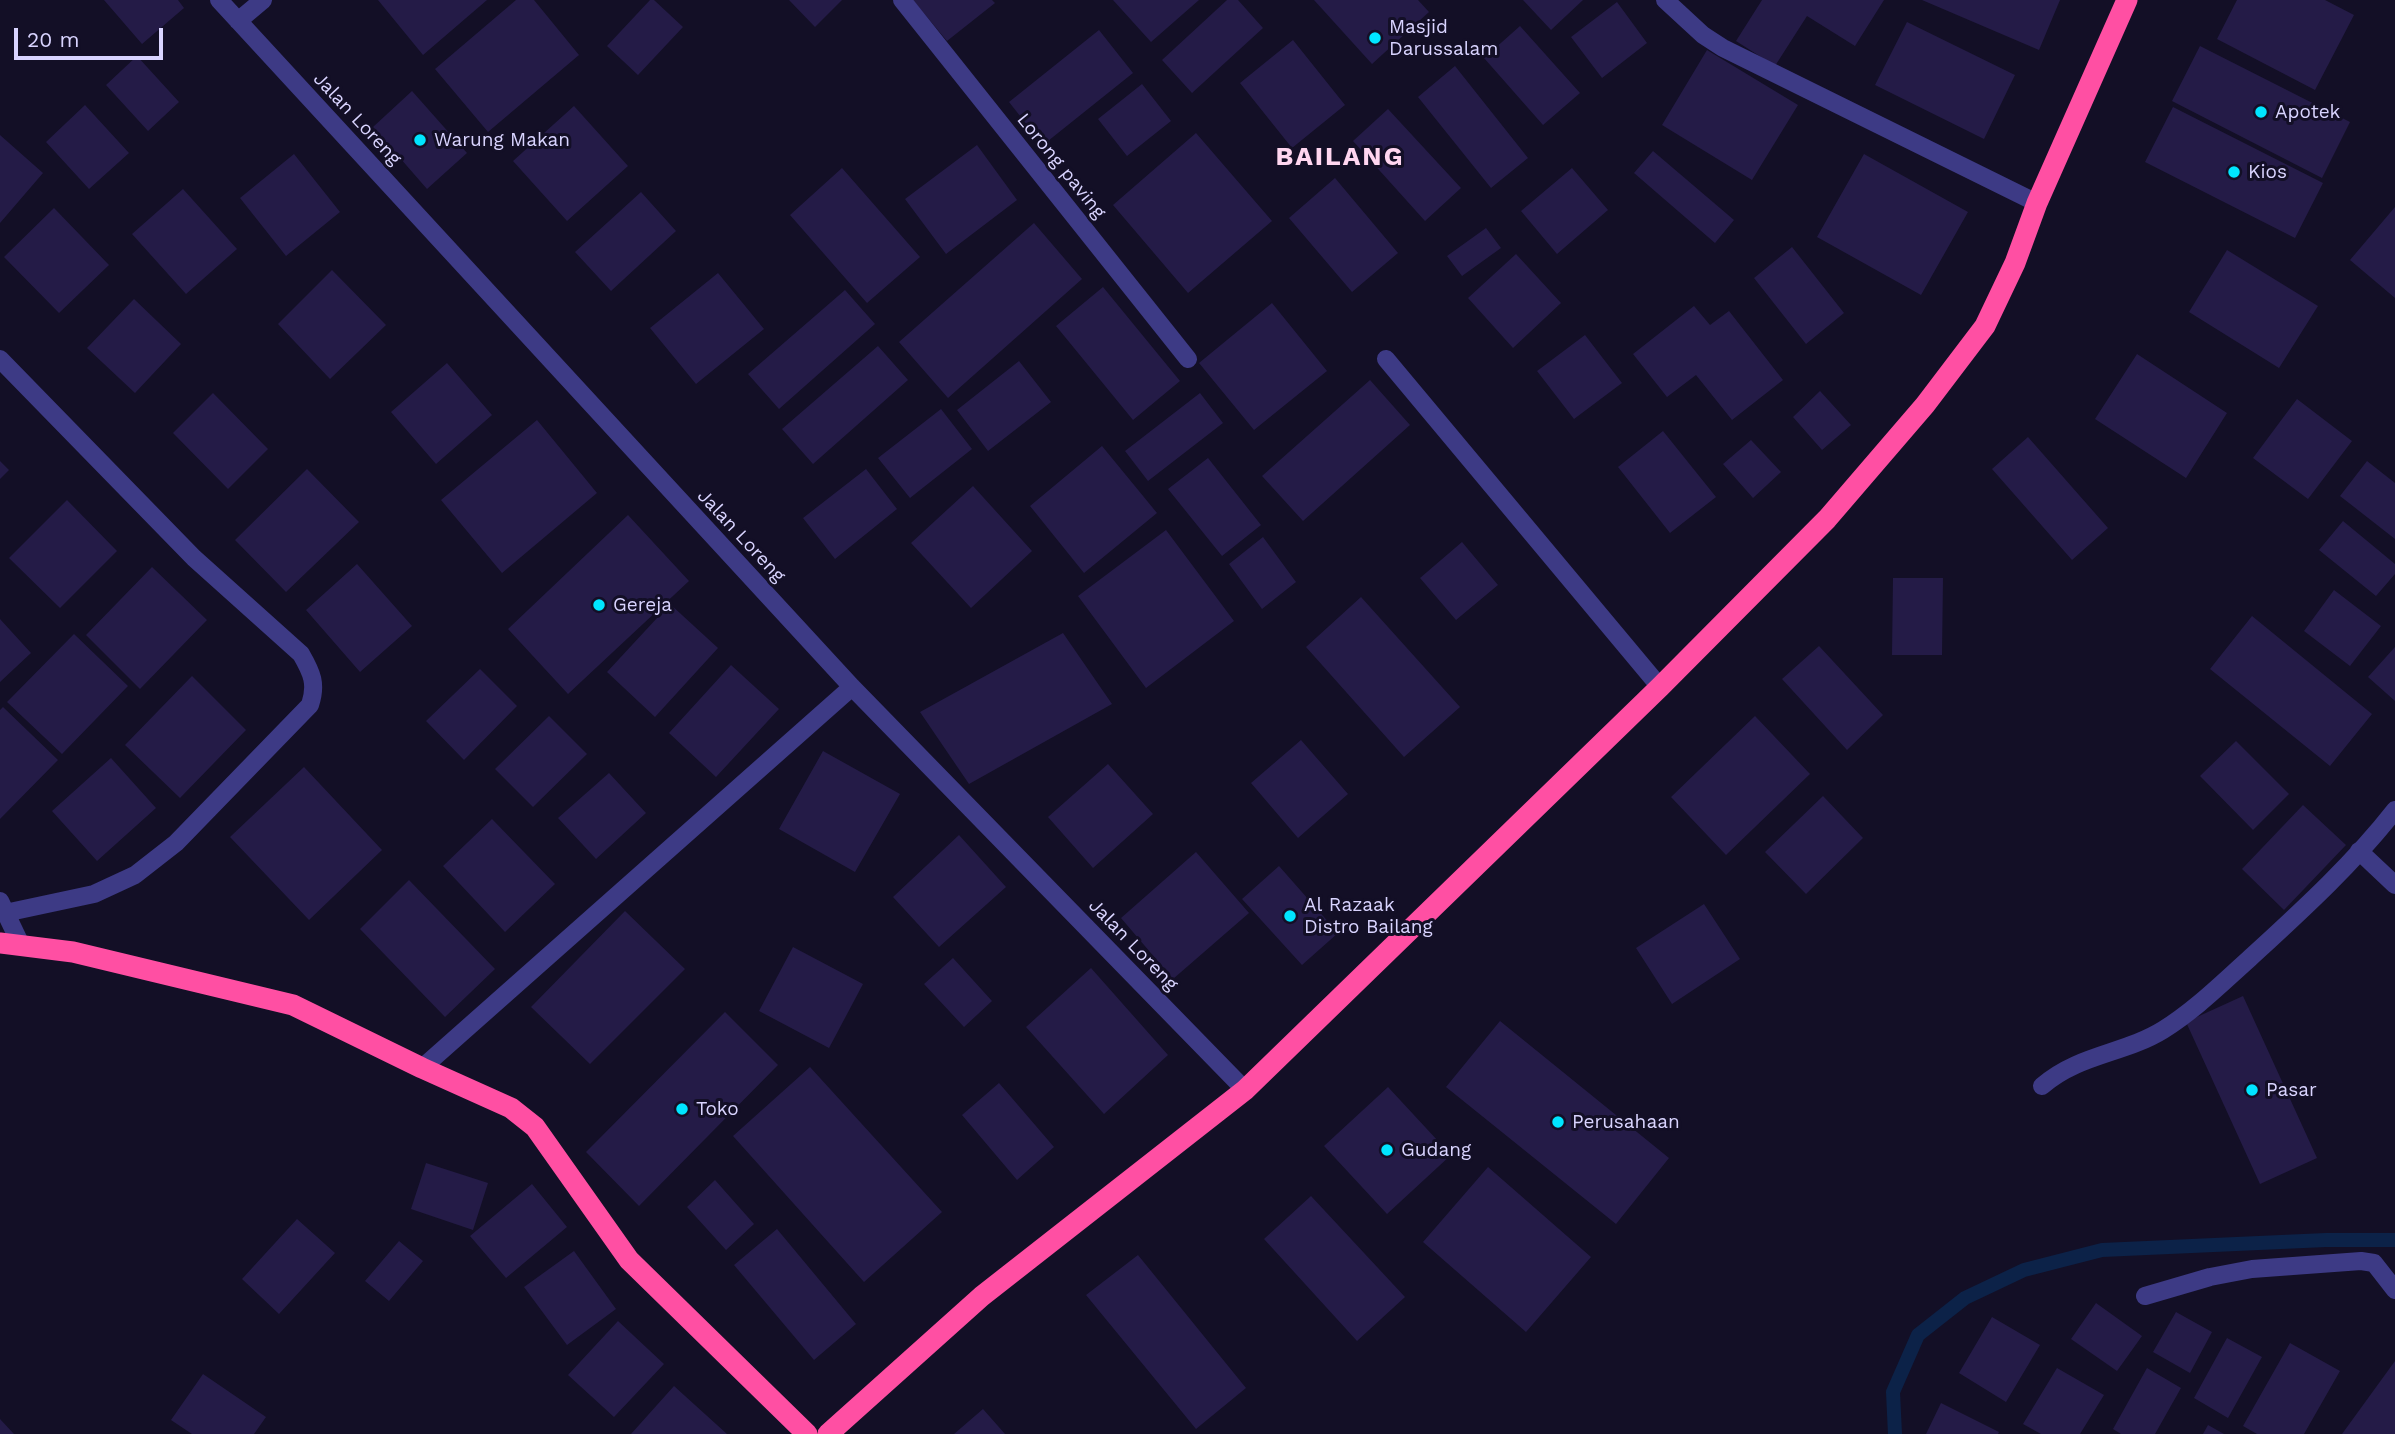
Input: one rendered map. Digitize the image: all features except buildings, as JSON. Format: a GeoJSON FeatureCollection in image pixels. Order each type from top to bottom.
{"type":"FeatureCollection","features":[{"type":"Feature","properties":{"kind":"highway"},"geometry":{"type":"LineString","coordinates":[[828,1434],[982,1296],[1245,1090],[1660,687],[1827,519],[1925,405],[1985,326],[2015,263],[2037,203],[2127,0]]}},
{"type":"Feature","properties":{"kind":"highway"},"geometry":{"type":"LineString","coordinates":[[10,944],[73,952],[293,1004],[422,1068],[511,1108],[535,1127],[629,1260],[807,1434]]}},
{"type":"Feature","properties":{"kind":"street","name":"Jalan Loreng"},"geometry":{"type":"LineString","coordinates":[[219,0],[852,687],[1245,1090]]}},
{"type":"Feature","properties":{"kind":"street"},"geometry":{"type":"LineString","coordinates":[[238,21],[263,0]]}},
{"type":"Feature","properties":{"kind":"street","name":"Lorong paving"},"geometry":{"type":"LineString","coordinates":[[902,0],[1188,359]]}},
{"type":"Feature","properties":{"kind":"street"},"geometry":{"type":"LineString","coordinates":[[1664,0],[1703,35],[1723,48],[2037,203]]}},
{"type":"Feature","properties":{"kind":"street"},"geometry":{"type":"LineString","coordinates":[[0,359],[194,558],[301,654],[312,673],[315,690],[310,705],[176,843],[135,875],[94,894],[3,907],[10,944]]}},
{"type":"Feature","properties":{"kind":"street"},"geometry":{"type":"LineString","coordinates":[[1386,359],[1660,687]]}},
{"type":"Feature","properties":{"kind":"street"},"geometry":{"type":"LineString","coordinates":[[422,1068],[852,687]]}},
{"type":"Feature","properties":{"kind":"street"},"geometry":{"type":"LineString","coordinates":[[2042,1086],[2083,1060],[2160,1032],[2200,1005],[2299,914],[2395,810]]}},
{"type":"Feature","properties":{"kind":"street"},"geometry":{"type":"LineString","coordinates":[[2359,851],[2395,885]]}},
{"type":"Feature","properties":{"kind":"street"},"geometry":{"type":"LineString","coordinates":[[2145,1296],[2210,1277],[2252,1269],[2361,1261],[2374,1263],[2395,1290]]}},
{"type":"Feature","properties":{"kind":"waterway"},"geometry":{"type":"LineString","coordinates":[[1895,1434],[1893,1392],[1918,1335],[1965,1298],[2024,1270],[2102,1250],[2326,1240],[2395,1240]]}},
{"type":"Feature","properties":{"kind":"place","name":"Masjid Darussalam"},"geometry":{"type":"Point","coordinates":[1375,38]}},
{"type":"Feature","properties":{"kind":"place","name":"Apotek"},"geometry":{"type":"Point","coordinates":[2261,112]}},
{"type":"Feature","properties":{"kind":"place","name":"Warung Makan"},"geometry":{"type":"Point","coordinates":[420,140]}},
{"type":"Feature","properties":{"kind":"place","name":"Kios"},"geometry":{"type":"Point","coordinates":[2234,172]}},
{"type":"Feature","properties":{"kind":"place","name":"Gereja"},"geometry":{"type":"Point","coordinates":[599,605]}},
{"type":"Feature","properties":{"kind":"place","name":"Al Razaak Distro Bailang"},"geometry":{"type":"Point","coordinates":[1290,916]}},
{"type":"Feature","properties":{"kind":"place","name":"Pasar"},"geometry":{"type":"Point","coordinates":[2252,1090]}},
{"type":"Feature","properties":{"kind":"place","name":"Toko"},"geometry":{"type":"Point","coordinates":[682,1109]}},
{"type":"Feature","properties":{"kind":"place","name":"Perusahaan"},"geometry":{"type":"Point","coordinates":[1558,1122]}},
{"type":"Feature","properties":{"kind":"place","name":"Gudang"},"geometry":{"type":"Point","coordinates":[1387,1150]}},
{"type":"Feature","properties":{"kind":"district","name":"BAILANG"},"geometry":{"type":"Point","coordinates":[1340,157]}}]}
